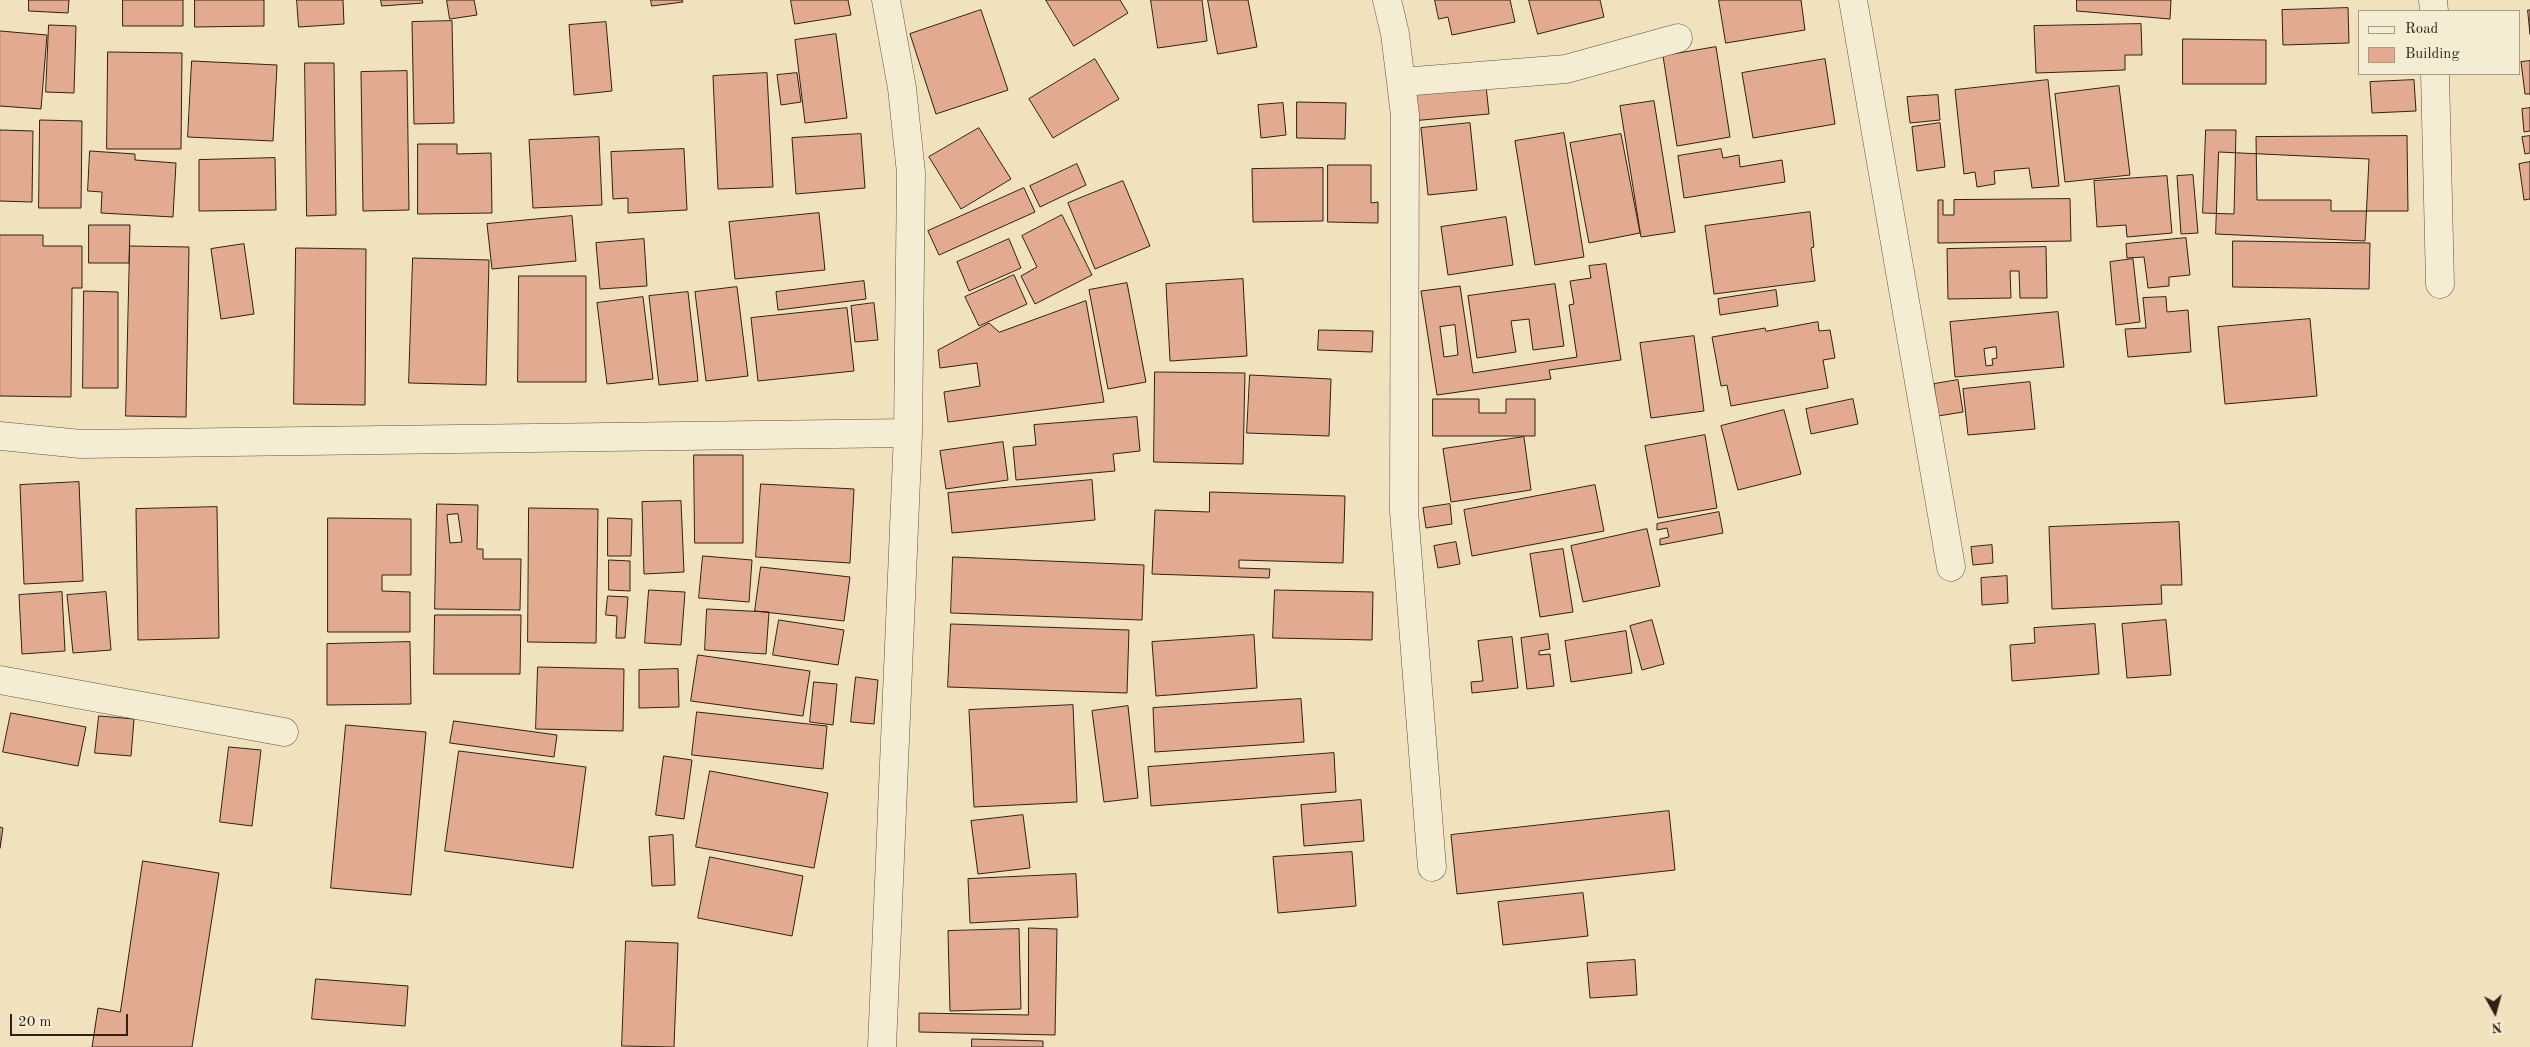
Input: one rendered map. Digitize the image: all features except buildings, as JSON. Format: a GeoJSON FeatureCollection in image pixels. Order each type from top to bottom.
{"type":"FeatureCollection","features":[{"type":"Feature","properties":{"kind":"street"},"geometry":{"type":"LineString","coordinates":[[882,1047],[908,433],[912,174],[902,88],[886,0]]}},
{"type":"Feature","properties":{"kind":"street"},"geometry":{"type":"LineString","coordinates":[[1387,0],[1402,82],[1405,115],[1404,511],[1432,867]]}},
{"type":"Feature","properties":{"kind":"street"},"geometry":{"type":"LineString","coordinates":[[1853,0],[1951,567]]}},
{"type":"Feature","properties":{"kind":"street"},"geometry":{"type":"LineString","coordinates":[[1402,82],[1566,69],[1678,38]]}},
{"type":"Feature","properties":{"kind":"street"},"geometry":{"type":"LineString","coordinates":[[2435,75],[2440,284]]}},
{"type":"Feature","properties":{"kind":"street"},"geometry":{"type":"LineString","coordinates":[[0,436],[81,444],[908,433]]}},
{"type":"Feature","properties":{"kind":"street"},"geometry":{"type":"LineString","coordinates":[[0,680],[284,732]]}}]}
